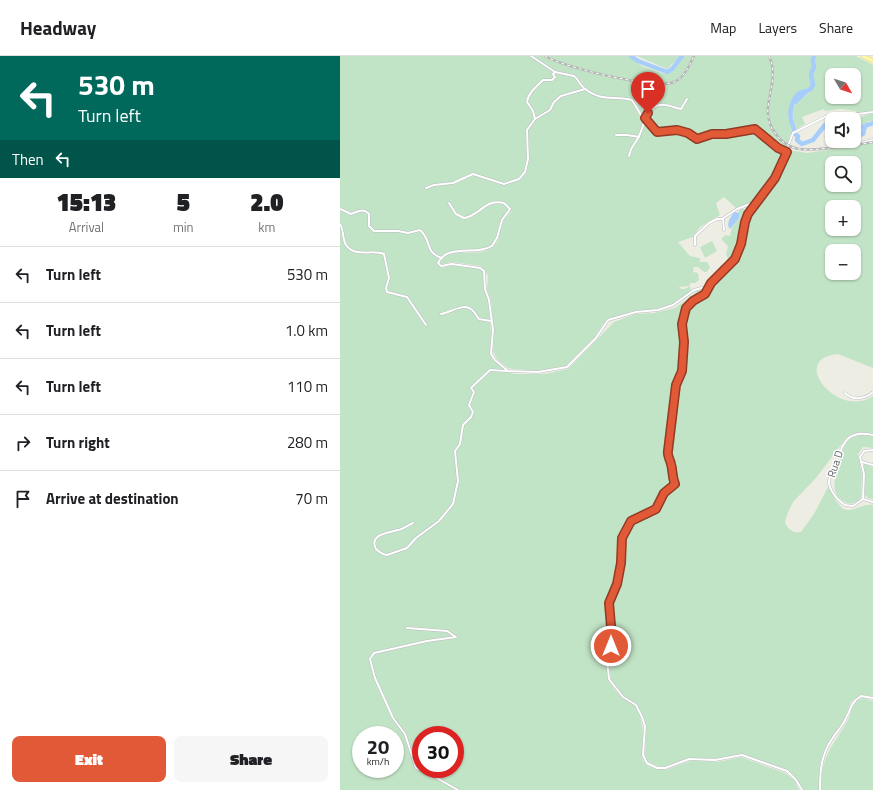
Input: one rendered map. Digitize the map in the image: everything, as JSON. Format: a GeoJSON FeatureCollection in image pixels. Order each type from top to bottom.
{"type":"FeatureCollection","features":[{"type":"Feature","properties":{"kind":"main road"},"geometry":{"type":"LineString","coordinates":[[863,56],[873,61]]}},
{"type":"Feature","properties":{"kind":"street"},"geometry":{"type":"LineString","coordinates":[[531,56],[555,72],[574,76],[585,89],[604,98],[632,100],[641,115],[657,132],[677,130],[688,133],[697,139],[712,134],[726,134],[755,129],[778,148],[787,152]]}},
{"type":"Feature","properties":{"kind":"street"},"geometry":{"type":"LineString","coordinates":[[535,119],[533,111],[527,102],[527,98],[534,88],[543,80],[550,81],[554,78],[555,72]]}},
{"type":"Feature","properties":{"kind":"street"},"geometry":{"type":"LineString","coordinates":[[426,188],[434,185],[453,183],[473,174],[504,184],[519,179],[525,172],[528,159],[527,130],[535,119],[550,110],[554,102],[561,96],[585,89]]}},
{"type":"Feature","properties":{"kind":"street"},"geometry":{"type":"LineString","coordinates":[[629,156],[630,147],[639,137],[645,118],[654,108],[663,105],[681,109],[687,99]]}},
{"type":"Feature","properties":{"kind":"street"},"geometry":{"type":"LineString","coordinates":[[802,790],[796,780],[787,771],[742,755],[715,760],[688,759],[665,768],[649,765],[645,761],[644,726],[639,711],[633,702],[621,694],[608,677],[607,660],[612,638],[609,603],[617,584],[621,563],[622,538],[631,521],[656,509],[664,493],[675,484],[672,478],[672,465],[667,455],[676,385],[683,365],[684,342],[682,321],[687,305],[705,294],[710,286],[735,259],[741,244],[746,219],[757,200],[775,178],[787,152],[793,133],[827,116],[843,116],[873,112]]}},
{"type":"Feature","properties":{"kind":"street"},"geometry":{"type":"LineString","coordinates":[[616,136],[628,135],[639,137]]}},
{"type":"Feature","properties":{"kind":"street"},"geometry":{"type":"LineString","coordinates":[[861,142],[873,140]]}},
{"type":"Feature","properties":{"kind":"street"},"geometry":{"type":"LineString","coordinates":[[695,245],[694,239],[700,230],[716,219],[723,219],[736,209],[757,200]]}},
{"type":"Feature","properties":{"kind":"street"},"geometry":{"type":"LineString","coordinates":[[448,203],[461,218],[467,218],[487,204],[496,202],[506,204],[510,211],[502,220],[497,238],[492,246],[472,251],[455,251],[442,258],[438,263],[441,266],[452,264],[480,268],[484,271],[485,289],[489,300],[493,334],[492,356],[508,371]]}},
{"type":"Feature","properties":{"kind":"street"},"geometry":{"type":"LineString","coordinates":[[340,209],[351,214],[362,210],[366,211],[369,214],[369,226],[374,231],[398,231],[408,233],[420,230],[427,237],[428,249],[436,256],[442,258]]}},
{"type":"Feature","properties":{"kind":"street"},"geometry":{"type":"LineString","coordinates":[[723,219],[724,230]]}},
{"type":"Feature","properties":{"kind":"street"},"geometry":{"type":"LineString","coordinates":[[340,224],[344,240],[348,247],[358,252],[368,253],[375,251],[384,254],[389,278],[386,288],[387,292],[406,297],[426,325]]}},
{"type":"Feature","properties":{"kind":"street"},"geometry":{"type":"LineString","coordinates":[[413,523],[401,529],[381,534],[375,545],[377,550],[387,556],[404,549],[439,521],[451,506],[458,481],[455,451],[460,444],[463,425],[470,418],[473,412],[470,405],[474,392],[471,388],[490,370],[538,372],[567,367],[596,338],[608,320],[673,305],[694,290],[710,286]]}},
{"type":"Feature","properties":{"kind":"street"},"geometry":{"type":"LineString","coordinates":[[441,314],[446,314],[462,307],[468,307],[473,310],[479,319],[491,321]]}},
{"type":"Feature","properties":{"kind":"street"},"geometry":{"type":"LineString","coordinates":[[845,393],[851,397],[859,398],[868,396],[873,392]]}},
{"type":"Feature","properties":{"kind":"street","name":"Rua D"},"geometry":{"type":"LineString","coordinates":[[863,499],[853,506],[845,506],[832,491],[829,480],[844,441],[858,434],[873,435]]}},
{"type":"Feature","properties":{"kind":"street","name":"Rua D"},"geometry":{"type":"LineString","coordinates":[[862,462],[860,457],[862,452],[866,450],[873,450]]}},
{"type":"Feature","properties":{"kind":"street"},"geometry":{"type":"LineString","coordinates":[[873,465],[862,462],[864,474],[863,499],[873,502]]}},
{"type":"Feature","properties":{"kind":"street"},"geometry":{"type":"LineString","coordinates":[[407,628],[447,631],[456,637],[427,641],[374,653],[370,659],[375,678],[393,718],[405,734],[416,768],[458,790]]}},
{"type":"Feature","properties":{"kind":"street"},"geometry":{"type":"LineString","coordinates":[[820,790],[820,773],[824,755],[833,737],[847,718],[852,703],[861,696],[873,698]]}},
{"type":"Feature","properties":{"kind":"green space"},"geometry":{"type":"Polygon","coordinates":[[[340,56],[628,56],[642,66],[665,74],[672,72],[684,56],[814,56],[811,72],[811,87],[798,92],[791,103],[788,117],[794,131],[790,135],[786,151],[754,127],[698,138],[685,131],[675,129],[657,131],[641,113],[636,101],[630,98],[641,119],[656,133],[678,133],[688,135],[696,141],[712,136],[726,137],[754,132],[784,155],[774,178],[757,200],[736,208],[724,197],[716,203],[720,215],[700,227],[693,237],[678,242],[690,256],[700,258],[700,262],[707,262],[710,267],[707,272],[704,272],[698,267],[694,267],[693,272],[698,273],[699,280],[695,283],[691,283],[689,286],[679,287],[681,289],[685,289],[690,286],[691,291],[673,304],[657,309],[632,312],[610,318],[603,324],[594,338],[566,366],[537,371],[508,368],[497,359],[493,351],[494,334],[491,300],[487,290],[488,276],[485,270],[481,266],[450,262],[442,265],[439,263],[444,257],[450,254],[485,251],[491,248],[497,242],[502,224],[511,211],[503,219],[496,239],[490,246],[476,250],[446,252],[441,256],[437,263],[442,268],[452,265],[481,269],[484,273],[484,289],[488,300],[491,332],[490,354],[493,360],[507,372],[514,374],[545,374],[568,369],[614,322],[635,314],[654,313],[675,308],[697,291],[708,287],[705,293],[687,304],[680,327],[682,341],[681,366],[673,389],[666,451],[671,479],[674,485],[664,490],[654,509],[630,520],[621,536],[619,569],[608,605],[611,637],[606,662],[608,681],[620,696],[634,704],[640,715],[643,732],[642,755],[643,761],[648,766],[665,770],[693,760],[718,762],[741,757],[785,773],[794,780],[799,790],[340,790],[340,56]]]}},
{"type":"Feature","properties":{"kind":"green space"},"geometry":{"type":"Polygon","coordinates":[[[637,56],[680,56],[667,69],[637,56]]]}},
{"type":"Feature","properties":{"kind":"green space"},"geometry":{"type":"Polygon","coordinates":[[[816,56],[856,56],[873,65],[873,111],[861,113],[861,112],[841,109],[825,111],[824,109],[802,117],[805,124],[797,129],[793,113],[794,108],[796,104],[814,87],[812,74],[816,56]]]}},
{"type":"Feature","properties":{"kind":"green space"},"geometry":{"type":"Polygon","coordinates":[[[873,113],[873,121],[869,121],[864,126],[861,126],[861,117],[873,113]]]}},
{"type":"Feature","properties":{"kind":"green space"},"geometry":{"type":"Polygon","coordinates":[[[873,143],[873,368],[838,354],[823,358],[817,366],[818,376],[824,386],[834,395],[846,400],[860,401],[873,396],[873,434],[860,432],[847,437],[816,478],[793,502],[785,522],[787,527],[791,530],[801,532],[814,514],[829,485],[836,501],[843,509],[851,510],[865,505],[873,505],[873,696],[860,695],[851,702],[845,718],[826,746],[820,763],[819,790],[803,790],[795,777],[788,771],[777,766],[758,761],[743,754],[719,758],[689,758],[667,767],[657,766],[647,762],[645,757],[646,731],[644,720],[636,704],[624,696],[611,680],[608,660],[613,639],[610,602],[622,562],[622,539],[632,522],[657,510],[664,494],[674,488],[677,484],[673,477],[673,464],[669,451],[677,389],[685,367],[686,341],[683,324],[687,310],[692,302],[707,294],[712,284],[735,261],[743,244],[747,220],[751,212],[778,175],[790,150],[807,153],[840,148],[861,148],[861,145],[873,143]]]}},
{"type":"Feature","properties":{"kind":"green space"},"geometry":{"type":"Polygon","coordinates":[[[741,209],[744,209],[746,212],[740,237],[741,244],[734,260],[721,271],[720,266],[727,263],[728,259],[726,254],[728,246],[722,238],[725,235],[730,236],[732,227],[739,218],[738,212],[741,209]]]}},
{"type":"Feature","properties":{"kind":"green space"},"geometry":{"type":"Polygon","coordinates":[[[712,241],[717,251],[705,258],[700,247],[712,241]]]}},
{"type":"Feature","properties":{"kind":"green space"},"geometry":{"type":"Polygon","coordinates":[[[863,435],[873,436],[873,448],[863,447],[858,454],[862,473],[861,497],[858,501],[851,504],[844,501],[836,493],[834,487],[836,475],[842,452],[846,444],[849,440],[863,435]]]}},
{"type":"Feature","properties":{"kind":"green space"},"geometry":{"type":"Polygon","coordinates":[[[864,464],[873,467],[873,499],[868,498],[864,494],[864,464]]]}},
{"type":"Feature","properties":{"kind":"green space"},"geometry":{"type":"Polygon","coordinates":[[[863,698],[873,701],[873,790],[822,790],[823,770],[828,754],[847,722],[854,705],[863,698]]]}},
{"type":"Feature","properties":{"kind":"water"},"geometry":{"type":"Polygon","coordinates":[[[734,212],[739,213],[739,218],[730,229],[728,226],[729,220],[734,212]]]}},
{"type":"Feature","properties":{"kind":"waterway"},"geometry":{"type":"LineString","coordinates":[[631,56],[638,61],[667,72],[672,69],[682,56]]}},
{"type":"Feature","properties":{"kind":"waterway"},"geometry":{"type":"LineString","coordinates":[[814,56],[814,67],[811,74],[813,85],[809,90],[800,93],[795,98],[791,108],[791,121],[795,134],[798,136],[797,140],[802,144],[813,140],[825,125]]}},
{"type":"Feature","properties":{"kind":"waterway"},"geometry":{"type":"LineString","coordinates":[[795,102],[807,91]]}},
{"type":"Feature","properties":{"kind":"waterway"},"geometry":{"type":"LineString","coordinates":[[861,134],[863,134],[865,126],[873,123]]}},
{"type":"Feature","properties":{"kind":"railway"},"geometry":{"type":"LineString","coordinates":[[545,56],[570,66],[609,76],[664,84],[674,82],[681,78],[694,56]]}},
{"type":"Feature","properties":{"kind":"railway"},"geometry":{"type":"LineString","coordinates":[[769,56],[773,75],[768,107],[768,118],[771,127],[781,140],[793,148],[807,150],[873,142]]}},
{"type":"Feature","properties":{"kind":"route"},"geometry":{"type":"LineString","coordinates":[[611,646],[612,635],[609,603],[617,584],[622,559],[620,544],[623,534],[631,521],[654,511],[665,491],[673,488],[675,484],[672,478],[672,465],[667,455],[676,385],[682,371],[684,361],[682,324],[687,305],[705,294],[710,284],[728,268],[735,259],[741,244],[748,214],[775,178],[787,152],[778,148],[755,129],[726,134],[712,134],[697,139],[688,133],[677,130],[657,132],[645,118],[648,113]]}}]}
